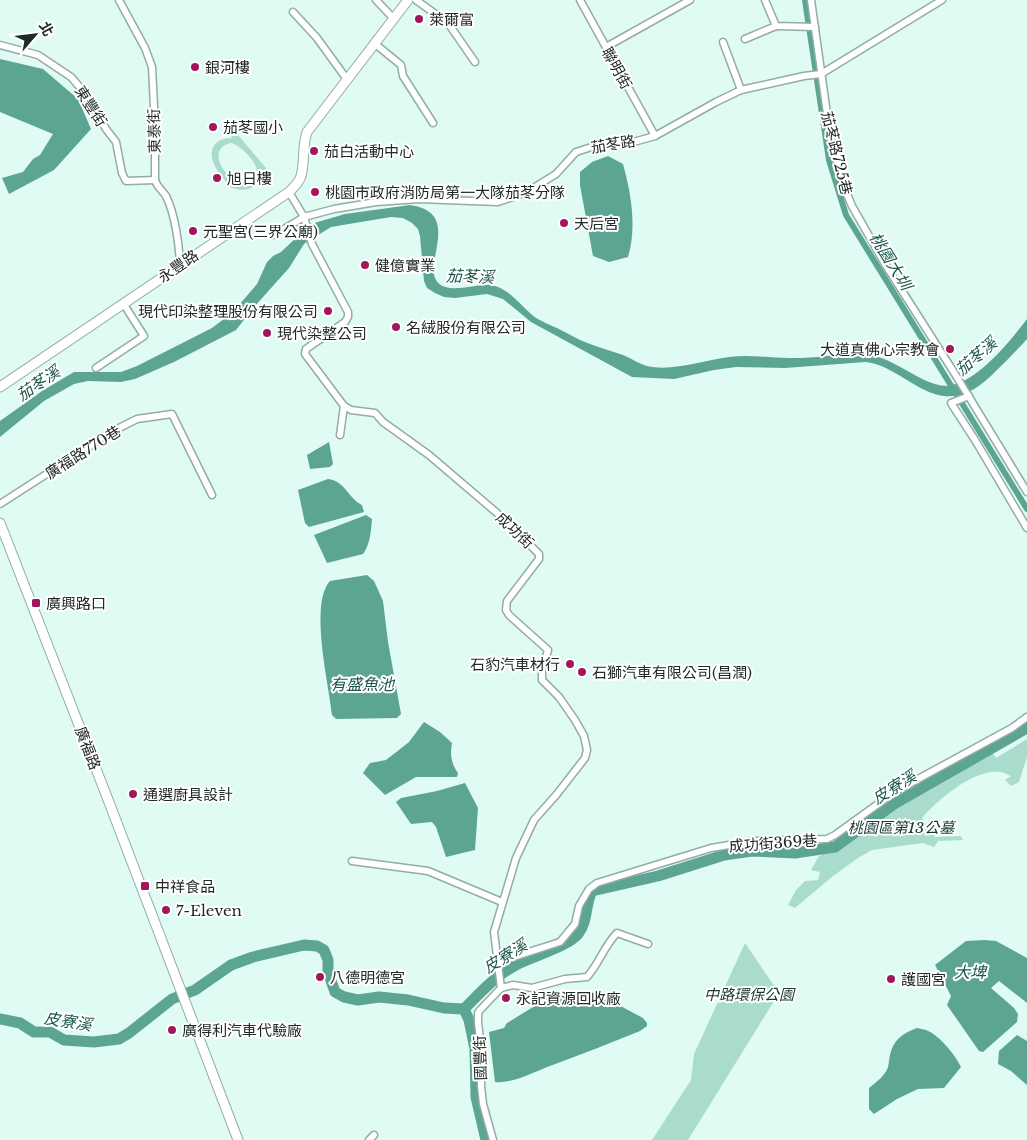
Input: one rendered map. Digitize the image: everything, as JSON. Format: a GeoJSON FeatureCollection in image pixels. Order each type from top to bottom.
{"type":"FeatureCollection","features":[{"type":"Feature","properties":{"kind":"street","name":"東泰街"},"geometry":{"type":"LineString","coordinates":[[119,0],[145,48],[152,67],[155,180]]}},
{"type":"Feature","properties":{"kind":"street"},"geometry":{"type":"LineString","coordinates":[[376,0],[393,18]]}},
{"type":"Feature","properties":{"kind":"street","name":"永豐路"},"geometry":{"type":"LineString","coordinates":[[0,387],[289,192],[301,176],[304,142],[307,132],[346,78],[408,0]]}},
{"type":"Feature","properties":{"kind":"street"},"geometry":{"type":"LineString","coordinates":[[416,0],[448,23],[474,62]]}},
{"type":"Feature","properties":{"kind":"street","name":"聯明街"},"geometry":{"type":"LineString","coordinates":[[580,0],[655,136]]}},
{"type":"Feature","properties":{"kind":"street"},"geometry":{"type":"LineString","coordinates":[[606,47],[690,0]]}},
{"type":"Feature","properties":{"kind":"street"},"geometry":{"type":"LineString","coordinates":[[765,0],[776,26]]}},
{"type":"Feature","properties":{"kind":"street","name":"茄苳路725巷"},"geometry":{"type":"LineString","coordinates":[[811,0],[813,27],[830,134],[844,188],[852,206],[885,264],[956,375],[1027,492]]}},
{"type":"Feature","properties":{"kind":"street"},"geometry":{"type":"LineString","coordinates":[[820,74],[942,0]]}},
{"type":"Feature","properties":{"kind":"street"},"geometry":{"type":"LineString","coordinates":[[293,12],[317,38],[346,78]]}},
{"type":"Feature","properties":{"kind":"street"},"geometry":{"type":"LineString","coordinates":[[745,39],[776,26],[813,27]]}},
{"type":"Feature","properties":{"kind":"street"},"geometry":{"type":"LineString","coordinates":[[723,42],[741,90]]}},
{"type":"Feature","properties":{"kind":"street"},"geometry":{"type":"LineString","coordinates":[[374,43],[401,65],[403,76],[433,123]]}},
{"type":"Feature","properties":{"kind":"street","name":"東豐街"},"geometry":{"type":"LineString","coordinates":[[0,45],[38,55],[71,76],[84,92],[116,142],[122,173],[126,181],[155,180]]}},
{"type":"Feature","properties":{"kind":"street","name":"茄苳路"},"geometry":{"type":"LineString","coordinates":[[274,235],[304,217],[334,209],[376,202],[419,198],[498,202],[527,192],[556,174],[576,152],[604,143],[637,141],[655,136],[741,90],[820,74]]}},
{"type":"Feature","properties":{"kind":"street"},"geometry":{"type":"LineString","coordinates":[[155,180],[166,196],[171,212],[177,237],[180,264]]}},
{"type":"Feature","properties":{"kind":"street"},"geometry":{"type":"LineString","coordinates":[[289,192],[304,217],[311,241],[348,312],[345,322],[306,349],[305,354],[344,406],[340,436]]}},
{"type":"Feature","properties":{"kind":"street"},"geometry":{"type":"LineString","coordinates":[[96,368],[144,336],[123,303]]}},
{"type":"Feature","properties":{"kind":"street"},"geometry":{"type":"LineString","coordinates":[[969,396],[951,403],[1027,528]]}},
{"type":"Feature","properties":{"kind":"street","name":"成功街"},"geometry":{"type":"LineString","coordinates":[[344,406],[350,410],[375,414],[383,422],[429,455],[504,519],[539,554],[539,559],[507,601],[506,610],[509,615],[548,650],[542,671],[542,680],[558,697],[575,720],[584,736],[587,750],[585,758],[534,820],[516,858],[494,932],[501,986]]}},
{"type":"Feature","properties":{"kind":"street","name":"廣福路770巷"},"geometry":{"type":"LineString","coordinates":[[0,504],[114,430],[137,419],[172,414],[212,495]]}},
{"type":"Feature","properties":{"kind":"street","name":"廣福路"},"geometry":{"type":"LineString","coordinates":[[0,526],[107,797],[238,1140]]}},
{"type":"Feature","properties":{"kind":"street","name":"成功街369巷"},"geometry":{"type":"LineString","coordinates":[[498,962],[560,942],[575,924],[579,906],[589,889],[597,883],[710,848],[753,841],[827,839],[835,836],[896,792],[1012,728],[1027,717]]}},
{"type":"Feature","properties":{"kind":"street"},"geometry":{"type":"LineString","coordinates":[[352,862],[428,871],[502,902]]}},
{"type":"Feature","properties":{"kind":"street"},"geometry":{"type":"LineString","coordinates":[[501,986],[532,988],[565,979],[587,977],[610,940],[617,933],[648,944]]}},
{"type":"Feature","properties":{"kind":"street","name":"國豐街"},"geometry":{"type":"LineString","coordinates":[[493,1140],[482,1095],[482,1046],[478,1023],[480,1010],[501,986]]}},
{"type":"Feature","properties":{"kind":"green space"},"geometry":{"type":"Polygon","coordinates":[[[233,129],[271,174],[267,177],[263,173],[258,183],[250,188],[240,190],[230,187],[215,167],[212,155],[213,149],[216,143],[232,138],[229,133],[233,129]],[[231,143],[222,147],[219,153],[219,161],[229,176],[236,181],[252,182],[257,173],[255,164],[245,152],[231,143]]]}},
{"type":"Feature","properties":{"kind":"green space","name":"桃園區第13公墓"},"geometry":{"type":"Polygon","coordinates":[[[1027,739],[1027,757],[1019,782],[1011,786],[1005,780],[1011,776],[1001,772],[979,775],[957,787],[922,818],[935,837],[961,836],[963,840],[938,841],[934,847],[923,843],[872,850],[833,876],[795,908],[788,905],[796,890],[805,881],[818,880],[820,872],[811,870],[819,856],[837,849],[896,805],[981,757],[992,752],[996,758],[1027,739]]]}},
{"type":"Feature","properties":{"kind":"green space","name":"中路環保公園"},"geometry":{"type":"Polygon","coordinates":[[[745,943],[779,993],[688,1140],[652,1140],[691,1080],[694,1054],[745,943]]]}},
{"type":"Feature","properties":{"kind":"water"},"geometry":{"type":"Polygon","coordinates":[[[0,59],[43,69],[78,99],[91,129],[54,170],[9,194],[2,178],[23,172],[33,159],[40,155],[53,134],[0,112],[0,59]]]}},
{"type":"Feature","properties":{"kind":"water"},"geometry":{"type":"Polygon","coordinates":[[[608,156],[623,164],[632,210],[631,246],[628,257],[609,262],[593,256],[580,185],[580,172],[592,162],[608,156]]]}},
{"type":"Feature","properties":{"kind":"water"},"geometry":{"type":"Polygon","coordinates":[[[410,205],[428,211],[436,221],[438,233],[434,273],[438,283],[450,288],[480,285],[498,287],[509,293],[539,319],[580,340],[623,355],[647,366],[677,367],[736,356],[799,358],[858,354],[879,357],[922,379],[942,386],[963,381],[984,367],[1027,319],[1027,339],[980,385],[961,395],[951,396],[929,392],[886,368],[866,362],[785,368],[736,367],[674,379],[632,377],[531,322],[503,299],[487,294],[455,298],[444,297],[427,288],[424,281],[418,229],[403,218],[391,217],[331,227],[304,244],[289,268],[236,330],[174,362],[135,379],[121,382],[88,381],[74,384],[44,401],[0,437],[0,421],[42,391],[74,372],[121,372],[137,366],[212,328],[233,312],[257,284],[267,262],[281,252],[311,224],[345,214],[410,205]]]}},
{"type":"Feature","properties":{"kind":"water"},"geometry":{"type":"Polygon","coordinates":[[[329,442],[333,464],[330,467],[310,469],[307,455],[329,442]]]}},
{"type":"Feature","properties":{"kind":"water"},"geometry":{"type":"Polygon","coordinates":[[[328,479],[334,480],[342,486],[353,499],[362,505],[364,512],[309,527],[305,523],[298,490],[328,479]]]}},
{"type":"Feature","properties":{"kind":"water"},"geometry":{"type":"Polygon","coordinates":[[[366,515],[372,519],[371,533],[363,554],[327,563],[314,535],[366,515]]]}},
{"type":"Feature","properties":{"kind":"water","name":"有盛魚池"},"geometry":{"type":"Polygon","coordinates":[[[367,575],[374,581],[383,601],[388,642],[401,714],[397,718],[336,719],[332,715],[322,645],[321,607],[324,592],[330,581],[367,575]]]}},
{"type":"Feature","properties":{"kind":"water","name":"有盛魚池"},"geometry":{"type":"Polygon","coordinates":[[[424,722],[440,732],[452,743],[452,759],[458,773],[457,777],[416,777],[385,795],[363,773],[370,763],[386,760],[409,742],[424,722]]]}},
{"type":"Feature","properties":{"kind":"water"},"geometry":{"type":"Polygon","coordinates":[[[465,783],[478,808],[475,850],[446,857],[436,827],[432,822],[411,824],[396,802],[401,798],[465,783]]]}},
{"type":"Feature","properties":{"kind":"water","name":"大埤"},"geometry":{"type":"Polygon","coordinates":[[[966,941],[996,941],[1027,958],[1027,1003],[999,981],[991,988],[1014,1008],[1018,1014],[1017,1022],[983,1052],[979,1051],[947,1005],[951,996],[935,965],[966,941]]]}},
{"type":"Feature","properties":{"kind":"water"},"geometry":{"type":"Polygon","coordinates":[[[556,993],[580,999],[592,996],[613,1002],[643,1018],[647,1026],[640,1031],[523,1077],[495,1082],[489,1032],[504,1028],[507,1023],[556,993]]]}},
{"type":"Feature","properties":{"kind":"water"},"geometry":{"type":"Polygon","coordinates":[[[917,1028],[927,1030],[938,1037],[952,1052],[961,1067],[944,1088],[918,1089],[897,1099],[874,1114],[869,1109],[869,1088],[887,1070],[891,1050],[896,1041],[907,1032],[917,1028]]]}},
{"type":"Feature","properties":{"kind":"water"},"geometry":{"type":"Polygon","coordinates":[[[1017,1035],[1027,1041],[1027,1085],[1011,1071],[998,1064],[999,1051],[1017,1035]]]}},
{"type":"Feature","properties":{"kind":"waterway","name":"桃園大圳"},"geometry":{"type":"LineString","coordinates":[[805,0],[829,160],[846,215],[1027,509]]}},
{"type":"Feature","properties":{"kind":"waterway","name":"皮寮溪"},"geometry":{"type":"LineString","coordinates":[[464,1009],[509,969],[567,943],[578,934],[583,924],[592,891],[658,876],[724,855],[752,851],[795,853],[835,847],[894,804],[1027,728]]}},
{"type":"Feature","properties":{"kind":"waterway","name":"皮寮溪"},"geometry":{"type":"LineString","coordinates":[[0,1019],[20,1023],[34,1032],[50,1032],[64,1040],[94,1042],[119,1039],[172,999],[195,990],[231,965],[253,957],[304,945],[317,946],[324,950],[328,960],[328,972],[335,992],[344,997],[358,1000],[379,997],[408,1000],[444,1008],[464,1009]]}},
{"type":"Feature","properties":{"kind":"waterway"},"geometry":{"type":"LineString","coordinates":[[464,1009],[469,1020],[475,1049],[476,1097],[486,1140]]}},
{"type":"Feature","properties":{"kind":"place","name":"萊爾富"},"geometry":{"type":"Point","coordinates":[419,19]}},
{"type":"Feature","properties":{"kind":"place","name":"銀河樓"},"geometry":{"type":"Point","coordinates":[195,67]}},
{"type":"Feature","properties":{"kind":"place","name":"茄苳國小"},"geometry":{"type":"Point","coordinates":[213,127]}},
{"type":"Feature","properties":{"kind":"place","name":"茄白活動中心"},"geometry":{"type":"Point","coordinates":[314,151]}},
{"type":"Feature","properties":{"kind":"place","name":"旭日樓"},"geometry":{"type":"Point","coordinates":[217,178]}},
{"type":"Feature","properties":{"kind":"place","name":"桃園市政府消防局第一大隊茄苳分隊"},"geometry":{"type":"Point","coordinates":[315,192]}},
{"type":"Feature","properties":{"kind":"place","name":"天后宮"},"geometry":{"type":"Point","coordinates":[564,223]}},
{"type":"Feature","properties":{"kind":"place","name":"元聖宮(三界公廟)"},"geometry":{"type":"Point","coordinates":[193,231]}},
{"type":"Feature","properties":{"kind":"place","name":"健億實業"},"geometry":{"type":"Point","coordinates":[365,265]}},
{"type":"Feature","properties":{"kind":"place","name":"現代印染整理股份有限公司"},"geometry":{"type":"Point","coordinates":[328,311]}},
{"type":"Feature","properties":{"kind":"place","name":"名絨股份有限公司"},"geometry":{"type":"Point","coordinates":[396,327]}},
{"type":"Feature","properties":{"kind":"place","name":"現代染整公司"},"geometry":{"type":"Point","coordinates":[267,333]}},
{"type":"Feature","properties":{"kind":"place","name":"大道真佛心宗教會"},"geometry":{"type":"Point","coordinates":[950,349]}},
{"type":"Feature","properties":{"kind":"place","name":"廣興路口"},"geometry":{"type":"Point","coordinates":[36,603]}},
{"type":"Feature","properties":{"kind":"place","name":"石豹汽車材行"},"geometry":{"type":"Point","coordinates":[570,664]}},
{"type":"Feature","properties":{"kind":"place","name":"石獅汽車有限公司(昌潤)"},"geometry":{"type":"Point","coordinates":[582,672]}},
{"type":"Feature","properties":{"kind":"place","name":"通選廚具設計"},"geometry":{"type":"Point","coordinates":[133,794]}},
{"type":"Feature","properties":{"kind":"place","name":"中祥食品"},"geometry":{"type":"Point","coordinates":[145,886]}},
{"type":"Feature","properties":{"kind":"place","name":"7-Eleven"},"geometry":{"type":"Point","coordinates":[166,910]}},
{"type":"Feature","properties":{"kind":"place","name":"八德明德宮"},"geometry":{"type":"Point","coordinates":[320,977]}},
{"type":"Feature","properties":{"kind":"place","name":"護國宮"},"geometry":{"type":"Point","coordinates":[891,979]}},
{"type":"Feature","properties":{"kind":"place","name":"永記資源回收廠"},"geometry":{"type":"Point","coordinates":[506,998]}},
{"type":"Feature","properties":{"kind":"place","name":"廣得利汽車代驗廠"},"geometry":{"type":"Point","coordinates":[172,1030]}},
{"type":"Feature","properties":{"kind":"water label","name":"茄苳溪"},"geometry":{"type":"Point","coordinates":[470,276]}},
{"type":"Feature","properties":{"kind":"water label","name":"茄苳溪"},"geometry":{"type":"Point","coordinates":[976,356]}},
{"type":"Feature","properties":{"kind":"water label","name":"茄苳溪"},"geometry":{"type":"Point","coordinates":[38,383]}}]}
